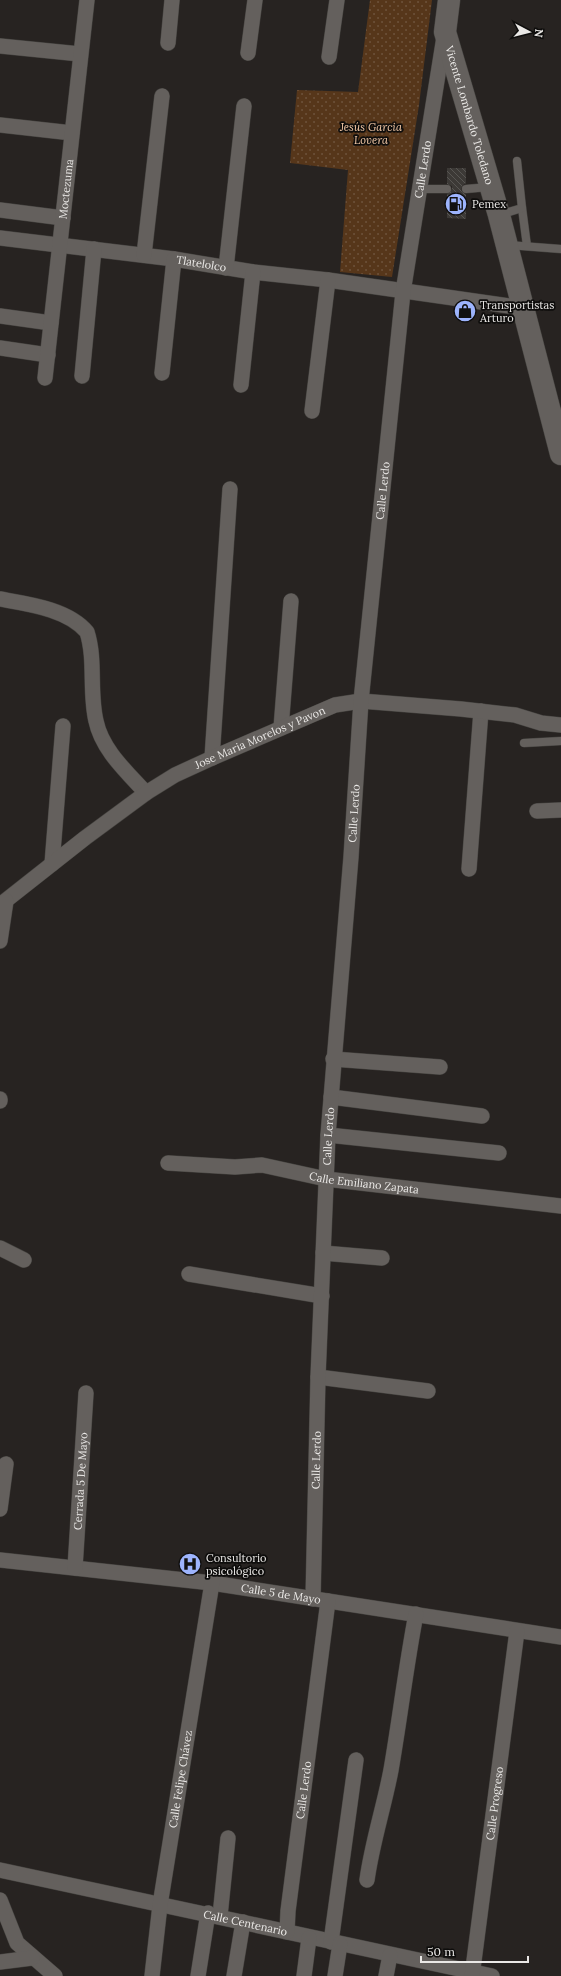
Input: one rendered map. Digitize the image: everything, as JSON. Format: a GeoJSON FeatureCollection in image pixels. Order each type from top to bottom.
{"type":"FeatureCollection","features":[{"type":"Feature","properties":{"kind":"main road"},"geometry":{"type":"LineString","coordinates":[[445,32],[449,0]]}},
{"type":"Feature","properties":{"kind":"main road","name":"Vicente Lombardo Toledano"},"geometry":{"type":"LineString","coordinates":[[445,32],[499,215],[517,246],[523,308],[561,454]]}},
{"type":"Feature","properties":{"kind":"street","name":"Moctezuma"},"geometry":{"type":"LineString","coordinates":[[45,378],[87,0]]}},
{"type":"Feature","properties":{"kind":"street"},"geometry":{"type":"LineString","coordinates":[[168,43],[172,0]]}},
{"type":"Feature","properties":{"kind":"street"},"geometry":{"type":"LineString","coordinates":[[248,53],[255,0]]}},
{"type":"Feature","properties":{"kind":"street"},"geometry":{"type":"LineString","coordinates":[[329,56],[337,0]]}},
{"type":"Feature","properties":{"kind":"street","name":"Calle Lerdo"},"geometry":{"type":"LineString","coordinates":[[287,1932],[321,1600],[318,1377],[326,1179],[333,1059],[351,857],[361,700],[403,292],[445,32]]}},
{"type":"Feature","properties":{"kind":"street"},"geometry":{"type":"LineString","coordinates":[[0,46],[80,54]]}},
{"type":"Feature","properties":{"kind":"street"},"geometry":{"type":"LineString","coordinates":[[144,255],[162,96]]}},
{"type":"Feature","properties":{"kind":"street"},"geometry":{"type":"LineString","coordinates":[[226,268],[244,106]]}},
{"type":"Feature","properties":{"kind":"street"},"geometry":{"type":"LineString","coordinates":[[0,125],[72,133]]}},
{"type":"Feature","properties":{"kind":"street"},"geometry":{"type":"LineString","coordinates":[[0,210],[63,218]]}},
{"type":"Feature","properties":{"kind":"street","name":"Tlatelolco"},"geometry":{"type":"LineString","coordinates":[[0,238],[174,259],[253,272],[328,280],[403,292],[523,308]]}},
{"type":"Feature","properties":{"kind":"street"},"geometry":{"type":"LineString","coordinates":[[82,376],[94,249]]}},
{"type":"Feature","properties":{"kind":"street"},"geometry":{"type":"LineString","coordinates":[[162,373],[174,259]]}},
{"type":"Feature","properties":{"kind":"street"},"geometry":{"type":"LineString","coordinates":[[241,385],[253,272]]}},
{"type":"Feature","properties":{"kind":"street"},"geometry":{"type":"LineString","coordinates":[[312,411],[328,280]]}},
{"type":"Feature","properties":{"kind":"street"},"geometry":{"type":"LineString","coordinates":[[0,316],[52,323]]}},
{"type":"Feature","properties":{"kind":"street"},"geometry":{"type":"LineString","coordinates":[[0,348],[48,355]]}},
{"type":"Feature","properties":{"kind":"street"},"geometry":{"type":"LineString","coordinates":[[212,758],[230,489]]}},
{"type":"Feature","properties":{"kind":"street"},"geometry":{"type":"LineString","coordinates":[[0,599],[53,611],[71,619],[87,632],[96,721],[104,742],[115,759],[146,793]]}},
{"type":"Feature","properties":{"kind":"street"},"geometry":{"type":"LineString","coordinates":[[281,728],[291,602]]}},
{"type":"Feature","properties":{"kind":"street","name":"Jose Maria Morelos y Pavon"},"geometry":{"type":"LineString","coordinates":[[3,903],[146,793],[175,775],[281,728],[336,706],[361,700],[515,715],[541,723],[561,725]]}},
{"type":"Feature","properties":{"kind":"street"},"geometry":{"type":"LineString","coordinates":[[469,869],[481,711]]}},
{"type":"Feature","properties":{"kind":"street"},"geometry":{"type":"LineString","coordinates":[[52,864],[63,726]]}},
{"type":"Feature","properties":{"kind":"street"},"geometry":{"type":"LineString","coordinates":[[537,811],[561,810]]}},
{"type":"Feature","properties":{"kind":"street"},"geometry":{"type":"LineString","coordinates":[[0,941],[3,903]]}},
{"type":"Feature","properties":{"kind":"street"},"geometry":{"type":"LineString","coordinates":[[333,1059],[440,1067]]}},
{"type":"Feature","properties":{"kind":"street"},"geometry":{"type":"LineString","coordinates":[[331,1097],[482,1116]]}},
{"type":"Feature","properties":{"kind":"street"},"geometry":{"type":"LineString","coordinates":[[328,1135],[499,1153]]}},
{"type":"Feature","properties":{"kind":"street","name":"Calle Emiliano Zapata"},"geometry":{"type":"LineString","coordinates":[[168,1163],[235,1167],[262,1165],[326,1179],[561,1206]]}},
{"type":"Feature","properties":{"kind":"street"},"geometry":{"type":"LineString","coordinates":[[0,1248],[24,1260]]}},
{"type":"Feature","properties":{"kind":"street"},"geometry":{"type":"LineString","coordinates":[[323,1253],[382,1258]]}},
{"type":"Feature","properties":{"kind":"street"},"geometry":{"type":"LineString","coordinates":[[189,1274],[322,1296]]}},
{"type":"Feature","properties":{"kind":"street"},"geometry":{"type":"LineString","coordinates":[[318,1377],[428,1391]]}},
{"type":"Feature","properties":{"kind":"street","name":"Cerrada 5 De Mayo"},"geometry":{"type":"LineString","coordinates":[[75,1568],[86,1393]]}},
{"type":"Feature","properties":{"kind":"street"},"geometry":{"type":"LineString","coordinates":[[0,1509],[6,1464]]}},
{"type":"Feature","properties":{"kind":"street","name":"Calle 5 de Mayo"},"geometry":{"type":"LineString","coordinates":[[0,1560],[212,1583],[561,1637]]}},
{"type":"Feature","properties":{"kind":"street","name":"Calle Felipe Chávez"},"geometry":{"type":"LineString","coordinates":[[152,1976],[160,1905],[212,1583]]}},
{"type":"Feature","properties":{"kind":"street"},"geometry":{"type":"LineString","coordinates":[[367,1880],[371,1854],[382,1815],[391,1772],[416,1614]]}},
{"type":"Feature","properties":{"kind":"street","name":"Calle Progreso"},"geometry":{"type":"LineString","coordinates":[[472,1975],[517,1631]]}},
{"type":"Feature","properties":{"kind":"street"},"geometry":{"type":"LineString","coordinates":[[335,1976],[335,1943],[356,1760]]}},
{"type":"Feature","properties":{"kind":"street"},"geometry":{"type":"LineString","coordinates":[[198,1976],[214,1915],[228,1838]]}},
{"type":"Feature","properties":{"kind":"street","name":"Calle Centenario"},"geometry":{"type":"LineString","coordinates":[[0,1870],[160,1905],[214,1915],[472,1975],[492,1976]]}},
{"type":"Feature","properties":{"kind":"street"},"geometry":{"type":"LineString","coordinates":[[0,1900],[6,1932],[32,1958],[55,1976]]}},
{"type":"Feature","properties":{"kind":"street"},"geometry":{"type":"LineString","coordinates":[[234,1976],[243,1922]]}},
{"type":"Feature","properties":{"kind":"street"},"geometry":{"type":"LineString","coordinates":[[304,1976],[309,1938]]}},
{"type":"Feature","properties":{"kind":"street"},"geometry":{"type":"LineString","coordinates":[[386,1976],[390,1955]]}},
{"type":"Feature","properties":{"kind":"street"},"geometry":{"type":"LineString","coordinates":[[0,1962],[32,1958]]}},
{"type":"Feature","properties":{"kind":"lane"},"geometry":{"type":"LineString","coordinates":[[517,162],[522,208],[517,246],[561,249]]}},
{"type":"Feature","properties":{"kind":"lane"},"geometry":{"type":"LineString","coordinates":[[466,189],[490,187]]}},
{"type":"Feature","properties":{"kind":"lane"},"geometry":{"type":"LineString","coordinates":[[420,189],[447,189]]}},
{"type":"Feature","properties":{"kind":"lane"},"geometry":{"type":"LineString","coordinates":[[499,215],[522,208]]}},
{"type":"Feature","properties":{"kind":"lane"},"geometry":{"type":"LineString","coordinates":[[524,743],[561,742]]}},
{"type":"Feature","properties":{"kind":"green space","name":"Jesús Garcia Lovera"},"geometry":{"type":"Polygon","coordinates":[[[370,0],[432,0],[419,105],[392,277],[340,272],[348,170],[290,163],[297,90],[358,92],[370,0]]]}},
{"type":"Feature","properties":{"kind":"building","name":"Pemex"},"geometry":{"type":"Polygon","coordinates":[[[447,168],[466,168],[466,183],[461,189],[462,192],[466,194],[466,219],[447,218],[447,194],[452,189],[452,186],[447,184],[447,168]]]}},
{"type":"Feature","properties":{"kind":"place","name":"Pemex"},"geometry":{"type":"Point","coordinates":[456,204]}},
{"type":"Feature","properties":{"kind":"place","name":"Transportistas Arturo"},"geometry":{"type":"Point","coordinates":[465,311]}},
{"type":"Feature","properties":{"kind":"place","name":"Consultorio psicológico"},"geometry":{"type":"Point","coordinates":[190,1564]}}]}
